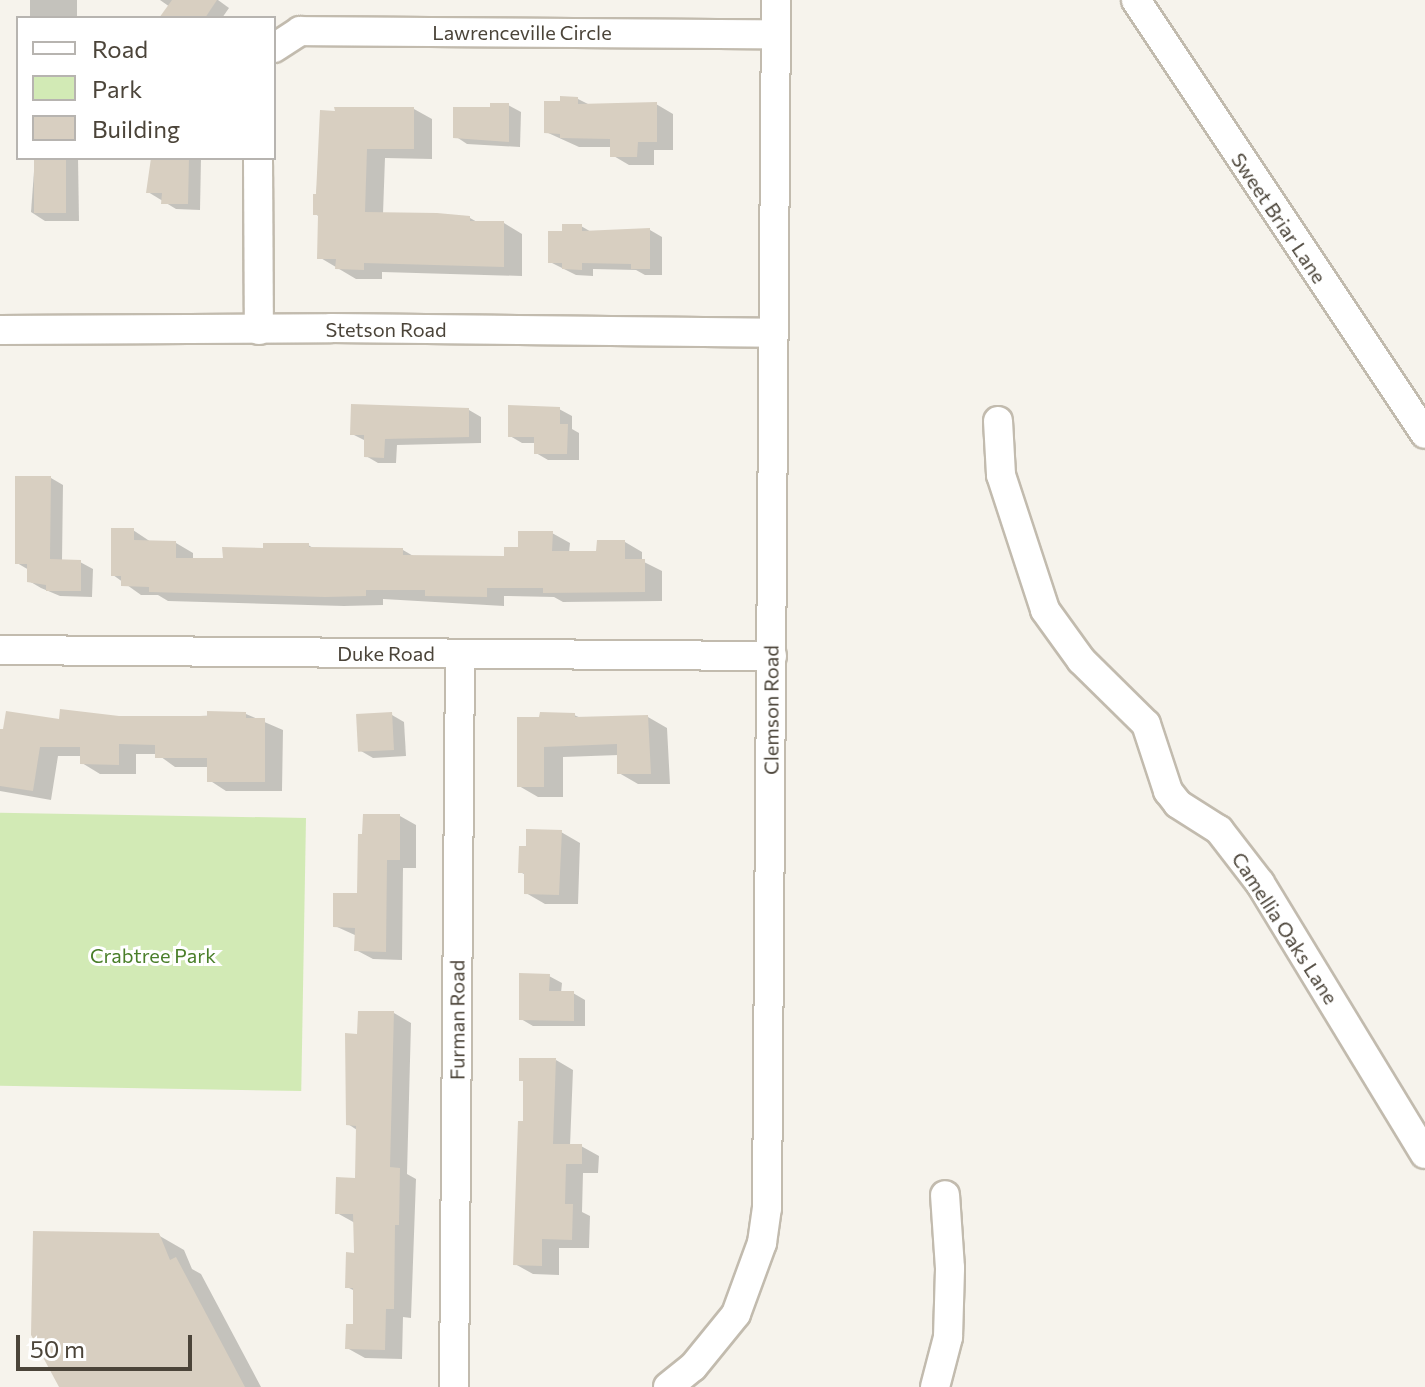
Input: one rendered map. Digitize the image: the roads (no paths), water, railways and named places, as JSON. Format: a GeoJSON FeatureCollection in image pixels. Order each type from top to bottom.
{"type":"FeatureCollection","features":[{"type":"Feature","properties":{"kind":"street","name":"Clemson Road"},"geometry":{"type":"LineString","coordinates":[[668,1387],[693,1367],[736,1314],[762,1243],[767,1208],[776,0]]}},
{"type":"Feature","properties":{"kind":"street","name":"Sweet Briar Lane"},"geometry":{"type":"LineString","coordinates":[[1136,0],[1425,434]]}},
{"type":"Feature","properties":{"kind":"street","name":"Lawrenceville Circle"},"geometry":{"type":"LineString","coordinates":[[276,47],[300,31],[776,34]]}},
{"type":"Feature","properties":{"kind":"street"},"geometry":{"type":"LineString","coordinates":[[258,160],[259,330]]}},
{"type":"Feature","properties":{"kind":"street","name":"Stetson Road"},"geometry":{"type":"LineString","coordinates":[[0,330],[773,333]]}},
{"type":"Feature","properties":{"kind":"street","name":"Camellia Oaks Lane"},"geometry":{"type":"LineString","coordinates":[[998,421],[1001,475],[1045,610],[1081,660],[1146,724],[1168,791],[1178,804],[1219,830],[1260,883],[1425,1154]]}},
{"type":"Feature","properties":{"kind":"street","name":"Duke Road"},"geometry":{"type":"LineString","coordinates":[[0,650],[772,656]]}},
{"type":"Feature","properties":{"kind":"street","name":"Furman Road"},"geometry":{"type":"LineString","coordinates":[[454,1387],[460,654]]}},
{"type":"Feature","properties":{"kind":"street"},"geometry":{"type":"LineString","coordinates":[[935,1387],[948,1337],[950,1268],[945,1195]]}},
{"type":"Feature","properties":{"kind":"park label","name":"Crabtree Park"},"geometry":{"type":"Point","coordinates":[153,955]}}]}
